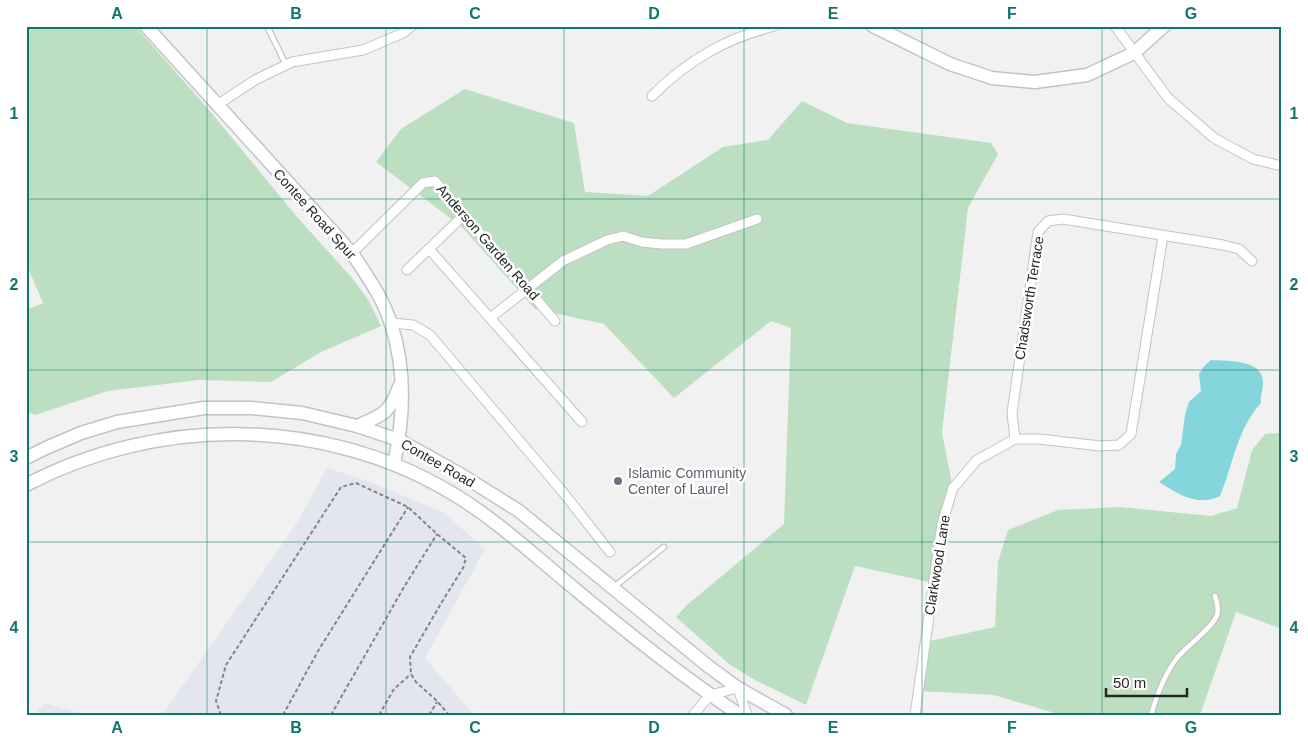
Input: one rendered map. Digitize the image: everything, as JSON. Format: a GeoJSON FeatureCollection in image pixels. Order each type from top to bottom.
{"type":"FeatureCollection","features":[{"type":"Feature","properties":{"kind":"street","name":"Contee Road Spur"},"geometry":{"type":"LineString","coordinates":[[146,26],[352,253],[375,288],[391,323],[402,380],[399,440],[394,464]]}},
{"type":"Feature","properties":{"kind":"street"},"geometry":{"type":"LineString","coordinates":[[217,105],[255,80],[292,62],[363,50],[412,26]]}},
{"type":"Feature","properties":{"kind":"street"},"geometry":{"type":"LineString","coordinates":[[652,96],[669,79],[705,53],[731,40],[775,26]]}},
{"type":"Feature","properties":{"kind":"street"},"geometry":{"type":"LineString","coordinates":[[873,26],[950,64],[992,78],[1035,82],[1088,75],[1134,53],[1164,26]]}},
{"type":"Feature","properties":{"kind":"street"},"geometry":{"type":"LineString","coordinates":[[1115,26],[1168,98],[1214,138],[1253,158],[1282,166]]}},
{"type":"Feature","properties":{"kind":"street","name":"Anderson Garden Road"},"geometry":{"type":"LineString","coordinates":[[352,253],[423,183],[435,181],[555,320]]}},
{"type":"Feature","properties":{"kind":"street"},"geometry":{"type":"LineString","coordinates":[[407,270],[464,215]]}},
{"type":"Feature","properties":{"kind":"street"},"geometry":{"type":"LineString","coordinates":[[490,318],[563,261],[607,240],[623,236],[642,242],[686,244],[756,219]]}},
{"type":"Feature","properties":{"kind":"street","name":"Chadsworth Terrace"},"geometry":{"type":"LineString","coordinates":[[1015,439],[1012,413],[1038,232],[1048,221],[1063,219],[1223,245],[1239,249],[1252,261]]}},
{"type":"Feature","properties":{"kind":"street","name":"Clarkwood Lane"},"geometry":{"type":"LineString","coordinates":[[915,715],[942,524],[953,488],[977,460],[1015,439],[1038,439],[1119,446],[1131,434],[1163,236]]}},
{"type":"Feature","properties":{"kind":"street"},"geometry":{"type":"LineString","coordinates":[[429,249],[582,422]]}},
{"type":"Feature","properties":{"kind":"street"},"geometry":{"type":"LineString","coordinates":[[391,323],[413,325],[430,335],[562,491],[610,552]]}},
{"type":"Feature","properties":{"kind":"street"},"geometry":{"type":"LineString","coordinates":[[357,426],[380,416],[392,404],[402,380]]}},
{"type":"Feature","properties":{"kind":"street","name":"Contee Road"},"geometry":{"type":"LineString","coordinates":[[26,458],[81,434],[117,422],[204,408],[252,408],[302,413],[357,426],[399,440],[460,474],[518,511],[708,666],[738,688],[786,715]]}},
{"type":"Feature","properties":{"kind":"street","name":"Contee Road"},"geometry":{"type":"LineString","coordinates":[[26,485],[51,472],[120,448],[170,438],[226,433],[264,434],[304,439],[348,449],[394,464],[451,492],[510,534],[676,671],[740,715]]}},
{"type":"Feature","properties":{"kind":"street"},"geometry":{"type":"LineString","coordinates":[[693,715],[710,695],[738,688],[747,715]]}},
{"type":"Feature","properties":{"kind":"lane"},"geometry":{"type":"LineString","coordinates":[[267,26],[286,65]]}},
{"type":"Feature","properties":{"kind":"lane"},"geometry":{"type":"LineString","coordinates":[[613,588],[664,547]]}},
{"type":"Feature","properties":{"kind":"lane"},"geometry":{"type":"LineString","coordinates":[[1151,715],[1170,668],[1183,651],[1216,618],[1218,608],[1215,596]]}},
{"type":"Feature","properties":{"kind":"path"},"geometry":{"type":"LineString","coordinates":[[221,715],[216,702],[226,665],[341,488],[356,483],[408,506],[466,558],[465,563],[410,657],[411,674],[416,682],[438,701],[449,715]]}},
{"type":"Feature","properties":{"kind":"path"},"geometry":{"type":"LineString","coordinates":[[283,715],[318,651],[408,506]]}},
{"type":"Feature","properties":{"kind":"path"},"geometry":{"type":"LineString","coordinates":[[331,715],[404,587],[437,534]]}},
{"type":"Feature","properties":{"kind":"path"},"geometry":{"type":"LineString","coordinates":[[379,715],[394,690],[411,674]]}},
{"type":"Feature","properties":{"kind":"path"},"geometry":{"type":"LineString","coordinates":[[429,715],[438,701]]}},
{"type":"Feature","properties":{"kind":"shaded area"},"geometry":{"type":"Polygon","coordinates":[[[327,468],[365,480],[443,512],[485,549],[425,658],[474,715],[162,715],[297,523],[327,468]]]}},
{"type":"Feature","properties":{"kind":"shaded area"},"geometry":{"type":"Polygon","coordinates":[[[44,703],[87,715],[35,715],[44,703]]]}},
{"type":"Feature","properties":{"kind":"green space"},"geometry":{"type":"Polygon","coordinates":[[[26,26],[135,26],[210,111],[297,217],[353,279],[369,301],[381,326],[321,352],[271,382],[198,380],[108,391],[35,415],[26,411],[26,310],[43,303],[26,263],[26,26]]]}},
{"type":"Feature","properties":{"kind":"green space"},"geometry":{"type":"Polygon","coordinates":[[[465,89],[574,123],[585,192],[648,196],[723,147],[768,140],[802,101],[847,123],[991,143],[998,154],[968,208],[942,433],[953,488],[934,583],[855,566],[806,705],[755,680],[729,664],[676,617],[687,605],[784,524],[791,328],[771,321],[674,398],[604,324],[535,309],[462,227],[376,162],[401,129],[465,89]]]}},
{"type":"Feature","properties":{"kind":"green space"},"geometry":{"type":"Polygon","coordinates":[[[1282,433],[1282,629],[1236,612],[1200,715],[1061,715],[994,695],[918,691],[925,642],[995,627],[998,562],[1008,530],[1058,510],[1120,507],[1211,516],[1237,508],[1252,450],[1265,434],[1282,433]]]}},
{"type":"Feature","properties":{"kind":"water"},"geometry":{"type":"Polygon","coordinates":[[[1211,360],[1235,361],[1258,369],[1262,375],[1263,383],[1261,403],[1246,424],[1220,496],[1212,499],[1196,500],[1181,495],[1159,482],[1175,469],[1176,454],[1181,445],[1185,415],[1189,402],[1201,391],[1199,374],[1211,360]]]}},
{"type":"Feature","properties":{"kind":"place","name":"Islamic Community Center of Laurel"},"geometry":{"type":"Point","coordinates":[618,481]}}]}
